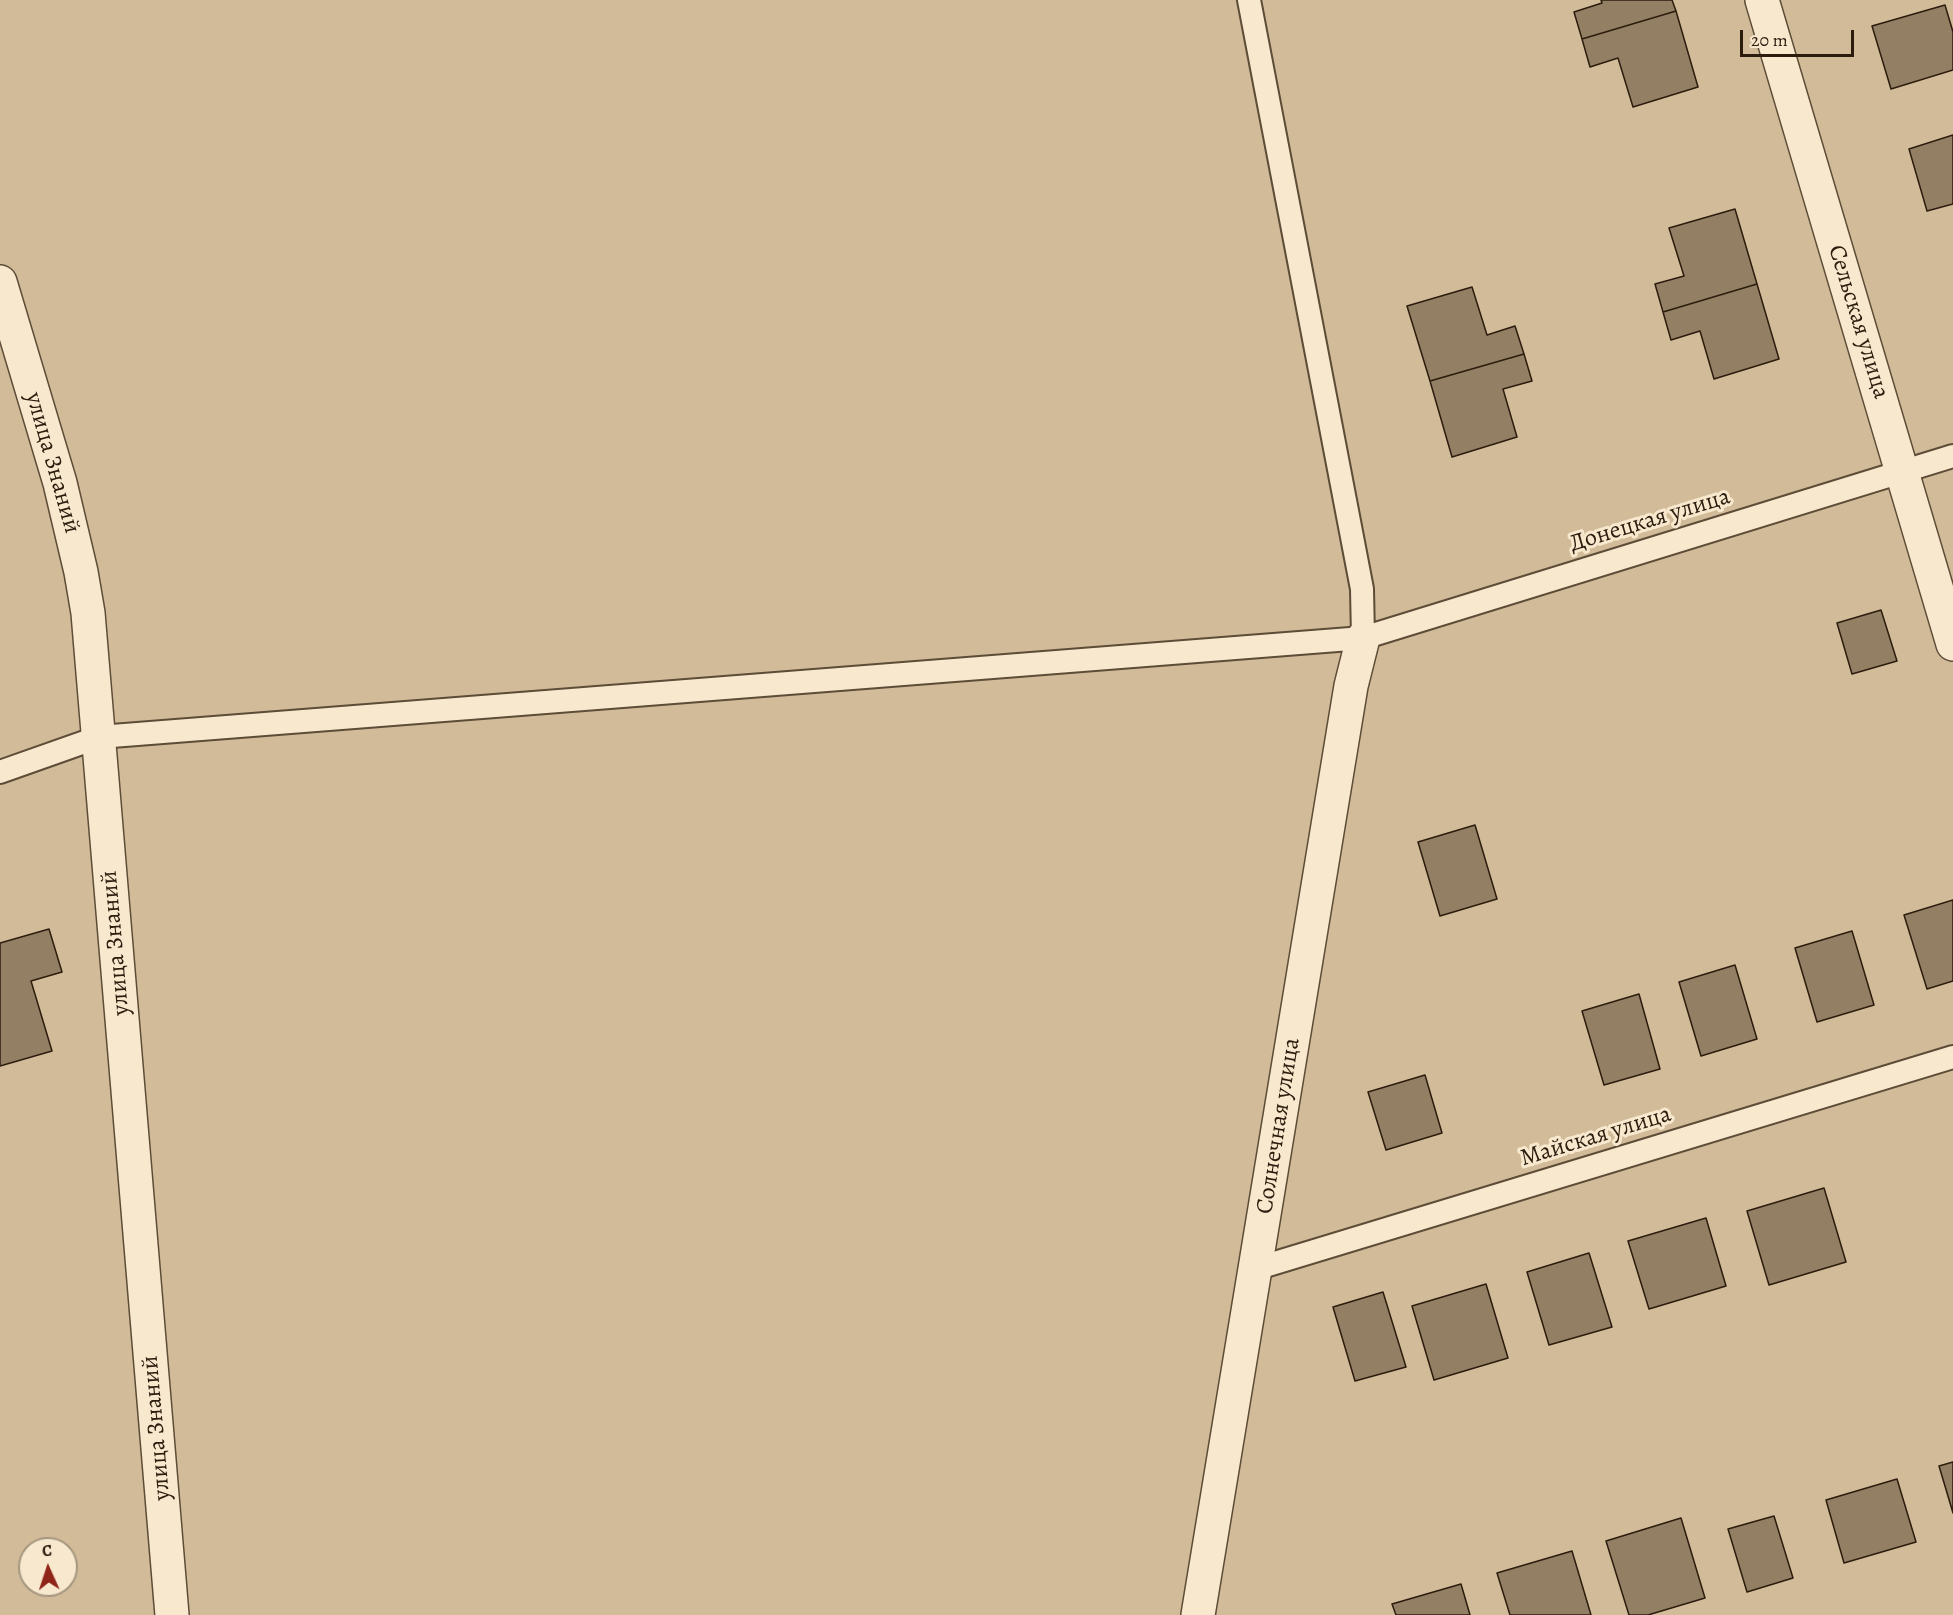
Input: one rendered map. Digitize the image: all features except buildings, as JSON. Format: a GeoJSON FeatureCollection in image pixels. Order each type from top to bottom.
{"type":"FeatureCollection","features":[{"type":"Feature","properties":{"kind":"street","name":"Сельская улица"},"geometry":{"type":"LineString","coordinates":[[1762,0],[1953,644]]}},
{"type":"Feature","properties":{"kind":"street","name":"улица Знаний"},"geometry":{"type":"LineString","coordinates":[[0,282],[74,540],[88,613],[172,1615]]}},
{"type":"Feature","properties":{"kind":"street","name":"Солнечная улица"},"geometry":{"type":"LineString","coordinates":[[1198,1615],[1353,678],[1363,638]]}},
{"type":"Feature","properties":{"kind":"lane"},"geometry":{"type":"LineString","coordinates":[[1249,0],[1362,590],[1363,638]]}},
{"type":"Feature","properties":{"kind":"lane","name":"Донецкая улица"},"geometry":{"type":"LineString","coordinates":[[0,772],[99,736],[1363,638],[1953,456]]}},
{"type":"Feature","properties":{"kind":"lane","name":"Майская улица"},"geometry":{"type":"LineString","coordinates":[[1255,1269],[1953,1057]]}},
{"type":"Feature","properties":{"kind":"shaded area"},"geometry":{"type":"Polygon","coordinates":[[[0,0],[1953,0],[1953,1615],[0,1615],[0,0]]]}}]}
